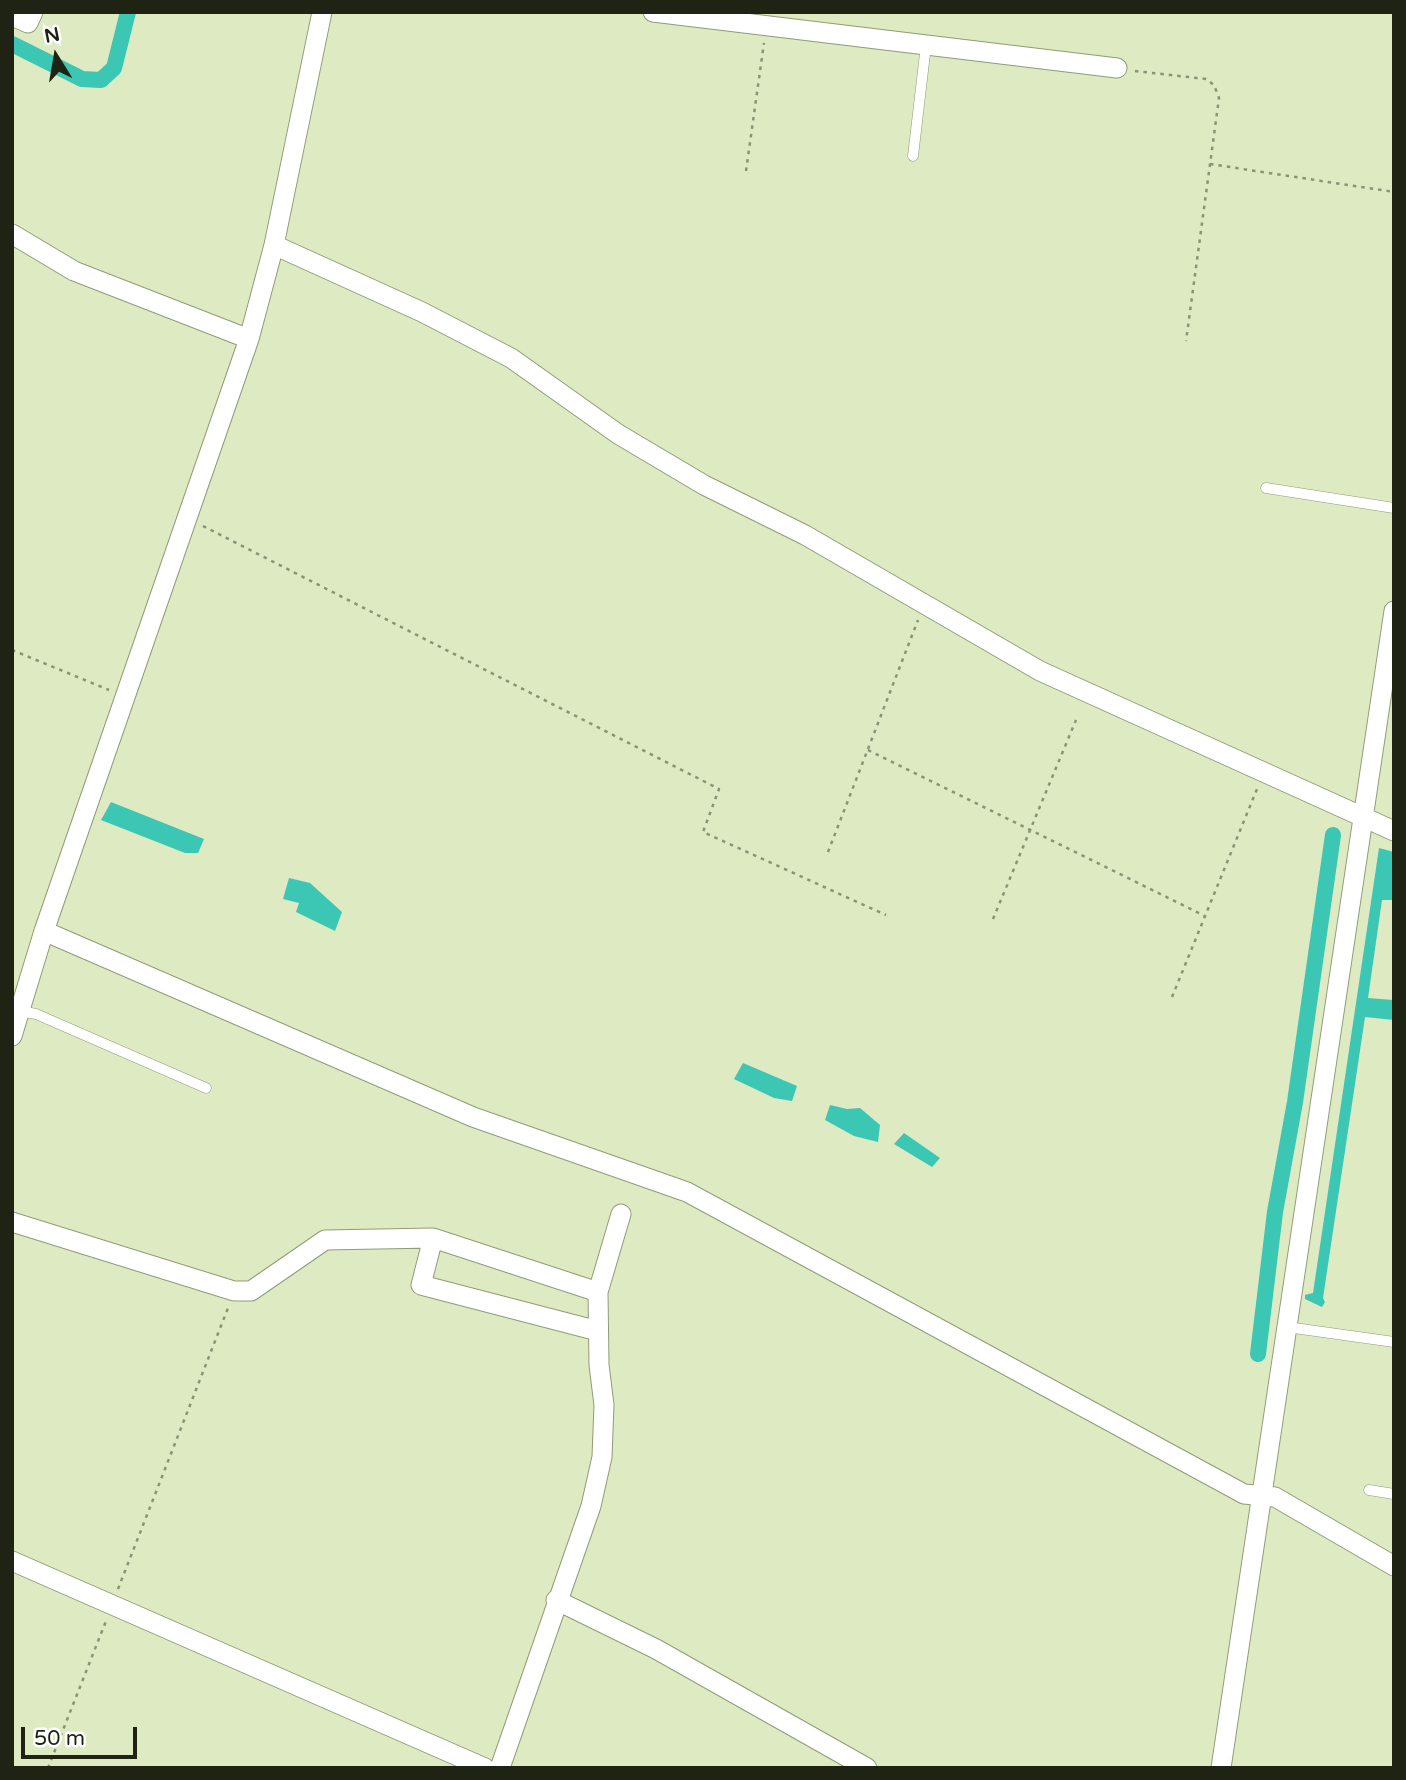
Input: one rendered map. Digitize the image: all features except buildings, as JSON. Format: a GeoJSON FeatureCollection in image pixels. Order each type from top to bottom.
{"type":"FeatureCollection","features":[{"type":"Feature","properties":{"kind":"street"},"geometry":{"type":"LineString","coordinates":[[12,16],[27,23],[33,12]]}},
{"type":"Feature","properties":{"kind":"street"},"geometry":{"type":"LineString","coordinates":[[12,1036],[19,998],[249,339],[274,245],[322,12]]}},
{"type":"Feature","properties":{"kind":"street"},"geometry":{"type":"LineString","coordinates":[[653,12],[1117,68]]}},
{"type":"Feature","properties":{"kind":"street"},"geometry":{"type":"LineString","coordinates":[[12,234],[74,271],[249,339]]}},
{"type":"Feature","properties":{"kind":"street"},"geometry":{"type":"LineString","coordinates":[[274,245],[422,312],[511,358],[618,434],[704,485],[805,535],[1040,671],[1339,804],[1363,820],[1394,831]]}},
{"type":"Feature","properties":{"kind":"street"},"geometry":{"type":"LineString","coordinates":[[1221,1768],[1394,611]]}},
{"type":"Feature","properties":{"kind":"street"},"geometry":{"type":"LineString","coordinates":[[44,930],[473,1118],[687,1192],[1244,1494],[1275,1497],[1394,1566]]}},
{"type":"Feature","properties":{"kind":"street"},"geometry":{"type":"LineString","coordinates":[[500,1768],[556,1600],[591,1506],[602,1457],[604,1405],[598,1292],[621,1214]]}},
{"type":"Feature","properties":{"kind":"street"},"geometry":{"type":"LineString","coordinates":[[12,1222],[234,1291],[251,1291],[325,1240],[433,1238],[598,1292]]}},
{"type":"Feature","properties":{"kind":"street"},"geometry":{"type":"LineString","coordinates":[[433,1238],[421,1285],[598,1331]]}},
{"type":"Feature","properties":{"kind":"street"},"geometry":{"type":"LineString","coordinates":[[12,1561],[485,1768]]}},
{"type":"Feature","properties":{"kind":"street"},"geometry":{"type":"LineString","coordinates":[[556,1600],[656,1649],[867,1768]]}},
{"type":"Feature","properties":{"kind":"lane"},"geometry":{"type":"LineString","coordinates":[[913,156],[926,45]]}},
{"type":"Feature","properties":{"kind":"lane"},"geometry":{"type":"LineString","coordinates":[[1266,488],[1394,508]]}},
{"type":"Feature","properties":{"kind":"lane"},"geometry":{"type":"LineString","coordinates":[[19,998],[36,1014],[206,1088]]}},
{"type":"Feature","properties":{"kind":"lane"},"geometry":{"type":"LineString","coordinates":[[1287,1327],[1394,1342]]}},
{"type":"Feature","properties":{"kind":"lane"},"geometry":{"type":"LineString","coordinates":[[1369,1490],[1394,1494]]}},
{"type":"Feature","properties":{"kind":"path"},"geometry":{"type":"LineString","coordinates":[[746,171],[765,35],[770,26]]}},
{"type":"Feature","properties":{"kind":"path"},"geometry":{"type":"LineString","coordinates":[[1117,68],[1206,79],[1214,85],[1219,98],[1186,341]]}},
{"type":"Feature","properties":{"kind":"path"},"geometry":{"type":"LineString","coordinates":[[1210,163],[1394,192]]}},
{"type":"Feature","properties":{"kind":"path"},"geometry":{"type":"LineString","coordinates":[[186,518],[719,789],[703,832],[886,915]]}},
{"type":"Feature","properties":{"kind":"path"},"geometry":{"type":"LineString","coordinates":[[828,852],[924,604]]}},
{"type":"Feature","properties":{"kind":"path"},"geometry":{"type":"LineString","coordinates":[[12,650],[125,697]]}},
{"type":"Feature","properties":{"kind":"path"},"geometry":{"type":"LineString","coordinates":[[993,919],[1032,831],[1076,720]]}},
{"type":"Feature","properties":{"kind":"path"},"geometry":{"type":"LineString","coordinates":[[868,750],[1205,916]]}},
{"type":"Feature","properties":{"kind":"path"},"geometry":{"type":"LineString","coordinates":[[1172,997],[1265,771]]}},
{"type":"Feature","properties":{"kind":"path"},"geometry":{"type":"LineString","coordinates":[[48,1768],[234,1291]]}},
{"type":"Feature","properties":{"kind":"water"},"geometry":{"type":"Polygon","coordinates":[[[111,802],[204,839],[198,853],[185,853],[101,820],[111,802]]]}},
{"type":"Feature","properties":{"kind":"water"},"geometry":{"type":"Polygon","coordinates":[[[1379,848],[1394,852],[1394,900],[1382,900],[1368,998],[1393,1000],[1394,1020],[1365,1017],[1323,1298],[1325,1302],[1322,1307],[1305,1299],[1305,1295],[1313,1293],[1379,848]]]}},
{"type":"Feature","properties":{"kind":"water"},"geometry":{"type":"Polygon","coordinates":[[[289,878],[310,883],[342,912],[335,931],[296,912],[299,903],[283,899],[289,878]]]}},
{"type":"Feature","properties":{"kind":"water"},"geometry":{"type":"Polygon","coordinates":[[[743,1063],[797,1086],[792,1101],[774,1098],[734,1079],[743,1063]]]}},
{"type":"Feature","properties":{"kind":"water"},"geometry":{"type":"Polygon","coordinates":[[[830,1105],[847,1109],[860,1108],[880,1125],[878,1142],[854,1136],[825,1120],[830,1105]]]}},
{"type":"Feature","properties":{"kind":"water"},"geometry":{"type":"Polygon","coordinates":[[[904,1133],[940,1158],[932,1167],[894,1144],[904,1133]]]}},
{"type":"Feature","properties":{"kind":"waterway"},"geometry":{"type":"LineString","coordinates":[[12,44],[82,79],[101,80],[114,68],[128,12]]}},
{"type":"Feature","properties":{"kind":"waterway"},"geometry":{"type":"LineString","coordinates":[[1258,1354],[1275,1212],[1295,1102],[1333,835]]}}]}
